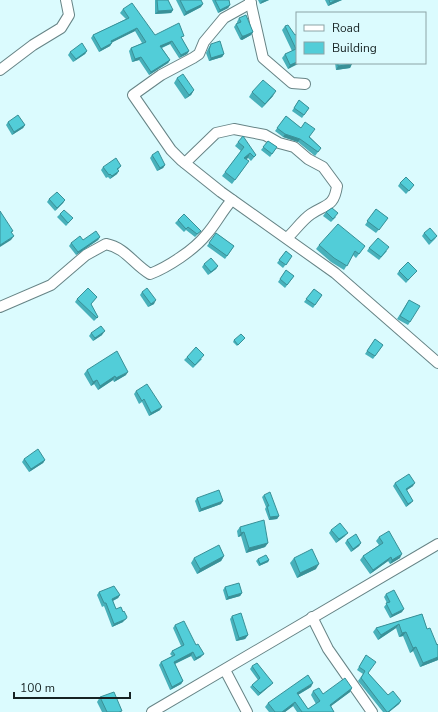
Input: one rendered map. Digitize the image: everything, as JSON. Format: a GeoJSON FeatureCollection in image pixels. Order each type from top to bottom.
{"type":"FeatureCollection","features":[{"type":"Feature","properties":{"kind":"street"},"geometry":{"type":"LineString","coordinates":[[0,70],[33,45],[61,28],[69,15],[66,0]]}},
{"type":"Feature","properties":{"kind":"street"},"geometry":{"type":"LineString","coordinates":[[305,84],[292,83],[263,58],[251,1],[224,18],[204,42],[199,54],[161,75],[133,95],[171,150],[185,163],[232,200],[335,273],[438,363]]}},
{"type":"Feature","properties":{"kind":"street"},"geometry":{"type":"LineString","coordinates":[[185,163],[216,133],[234,129],[265,135],[278,143],[294,147],[323,167],[337,186],[335,197],[328,206],[311,214],[287,238]]}},
{"type":"Feature","properties":{"kind":"street"},"geometry":{"type":"LineString","coordinates":[[0,307],[51,285],[86,255],[106,244],[116,246],[126,252],[138,267],[150,274],[163,269],[206,235],[222,211],[232,200]]}},
{"type":"Feature","properties":{"kind":"street"},"geometry":{"type":"LineString","coordinates":[[152,712],[438,544]]}},
{"type":"Feature","properties":{"kind":"street"},"geometry":{"type":"LineString","coordinates":[[312,617],[328,649],[372,712]]}},
{"type":"Feature","properties":{"kind":"street"},"geometry":{"type":"LineString","coordinates":[[225,670],[247,712]]}},
{"type":"Feature","properties":{"kind":"building"},"geometry":{"type":"Polygon","coordinates":[[[157,0],[168,0],[173,10],[158,11],[157,0]]]}},
{"type":"Feature","properties":{"kind":"building"},"geometry":{"type":"Polygon","coordinates":[[[180,0],[201,0],[203,4],[186,12],[180,0]]]}},
{"type":"Feature","properties":{"kind":"building"},"geometry":{"type":"Polygon","coordinates":[[[215,0],[229,0],[230,5],[220,10],[215,0]]]}},
{"type":"Feature","properties":{"kind":"building"},"geometry":{"type":"Polygon","coordinates":[[[329,0],[336,0],[330,3],[329,0]]]}},
{"type":"Feature","properties":{"kind":"building"},"geometry":{"type":"Polygon","coordinates":[[[132,3],[155,35],[179,23],[184,36],[181,37],[189,51],[181,55],[172,41],[160,46],[170,60],[151,72],[141,57],[135,59],[131,48],[146,42],[137,28],[111,41],[112,43],[101,49],[93,35],[129,18],[123,9],[132,3]]]}},
{"type":"Feature","properties":{"kind":"building"},"geometry":{"type":"Polygon","coordinates":[[[246,15],[253,32],[242,36],[236,24],[241,22],[239,18],[246,15]]]}},
{"type":"Feature","properties":{"kind":"building"},"geometry":{"type":"Polygon","coordinates":[[[288,25],[296,34],[296,49],[285,26],[288,25]]]}},
{"type":"Feature","properties":{"kind":"building"},"geometry":{"type":"Polygon","coordinates":[[[220,41],[224,54],[211,58],[209,50],[211,44],[220,41]]]}},
{"type":"Feature","properties":{"kind":"building"},"geometry":{"type":"Polygon","coordinates":[[[82,43],[87,51],[76,59],[70,52],[82,43]]]}},
{"type":"Feature","properties":{"kind":"building"},"geometry":{"type":"Polygon","coordinates":[[[296,49],[296,62],[290,65],[285,54],[296,49]]]}},
{"type":"Feature","properties":{"kind":"building"},"geometry":{"type":"Polygon","coordinates":[[[338,64],[352,64],[338,66],[338,64]]]}},
{"type":"Feature","properties":{"kind":"building"},"geometry":{"type":"Polygon","coordinates":[[[183,74],[194,90],[189,95],[177,78],[183,74]]]}},
{"type":"Feature","properties":{"kind":"building"},"geometry":{"type":"Polygon","coordinates":[[[263,80],[276,91],[265,104],[252,92],[263,80]]]}},
{"type":"Feature","properties":{"kind":"building"},"geometry":{"type":"Polygon","coordinates":[[[299,100],[309,108],[304,115],[294,108],[299,100]]]}},
{"type":"Feature","properties":{"kind":"building"},"geometry":{"type":"Polygon","coordinates":[[[18,115],[25,125],[14,132],[8,122],[18,115]]]}},
{"type":"Feature","properties":{"kind":"building"},"geometry":{"type":"Polygon","coordinates":[[[286,116],[301,128],[305,122],[315,129],[309,137],[321,148],[318,152],[300,139],[285,134],[277,128],[286,116]]]}},
{"type":"Feature","properties":{"kind":"building"},"geometry":{"type":"Polygon","coordinates":[[[243,136],[256,155],[254,157],[250,153],[244,158],[249,161],[235,180],[225,172],[244,147],[238,142],[243,136]]]}},
{"type":"Feature","properties":{"kind":"building"},"geometry":{"type":"Polygon","coordinates":[[[268,141],[277,147],[272,154],[263,147],[268,141]]]}},
{"type":"Feature","properties":{"kind":"building"},"geometry":{"type":"Polygon","coordinates":[[[158,151],[165,165],[160,168],[152,155],[158,151]]]}},
{"type":"Feature","properties":{"kind":"building"},"geometry":{"type":"Polygon","coordinates":[[[116,158],[121,166],[117,169],[119,171],[112,176],[110,174],[109,175],[103,167],[116,158]]]}},
{"type":"Feature","properties":{"kind":"building"},"geometry":{"type":"Polygon","coordinates":[[[406,177],[414,185],[409,191],[400,183],[406,177]]]}},
{"type":"Feature","properties":{"kind":"building"},"geometry":{"type":"Polygon","coordinates":[[[57,192],[65,200],[57,208],[49,199],[57,192]]]}},
{"type":"Feature","properties":{"kind":"building"},"geometry":{"type":"Polygon","coordinates":[[[332,208],[338,213],[333,219],[326,212],[332,208]]]}},
{"type":"Feature","properties":{"kind":"building"},"geometry":{"type":"Polygon","coordinates":[[[376,209],[388,218],[379,230],[367,221],[376,209]]]}},
{"type":"Feature","properties":{"kind":"building"},"geometry":{"type":"Polygon","coordinates":[[[64,210],[73,218],[68,223],[60,214],[64,210]]]}},
{"type":"Feature","properties":{"kind":"building"},"geometry":{"type":"Polygon","coordinates":[[[0,211],[13,231],[11,232],[14,236],[0,245],[0,211]]]}},
{"type":"Feature","properties":{"kind":"building"},"geometry":{"type":"Polygon","coordinates":[[[184,214],[201,231],[197,234],[188,227],[186,229],[178,220],[184,214]]]}},
{"type":"Feature","properties":{"kind":"building"},"geometry":{"type":"Polygon","coordinates":[[[338,224],[365,246],[359,254],[355,251],[347,266],[334,258],[319,245],[338,224]]]}},
{"type":"Feature","properties":{"kind":"building"},"geometry":{"type":"Polygon","coordinates":[[[430,228],[437,236],[431,241],[424,233],[430,228]]]}},
{"type":"Feature","properties":{"kind":"building"},"geometry":{"type":"Polygon","coordinates":[[[96,231],[100,237],[78,252],[71,243],[80,236],[83,240],[96,231]]]}},
{"type":"Feature","properties":{"kind":"building"},"geometry":{"type":"Polygon","coordinates":[[[216,233],[234,246],[227,256],[209,243],[216,233]]]}},
{"type":"Feature","properties":{"kind":"building"},"geometry":{"type":"Polygon","coordinates":[[[378,238],[389,247],[381,257],[369,248],[378,238]]]}},
{"type":"Feature","properties":{"kind":"building"},"geometry":{"type":"Polygon","coordinates":[[[286,251],[292,256],[286,265],[279,260],[286,251]]]}},
{"type":"Feature","properties":{"kind":"building"},"geometry":{"type":"Polygon","coordinates":[[[211,258],[218,266],[211,272],[204,264],[211,258]]]}},
{"type":"Feature","properties":{"kind":"building"},"geometry":{"type":"Polygon","coordinates":[[[408,262],[417,271],[408,280],[399,271],[408,262]]]}},
{"type":"Feature","properties":{"kind":"building"},"geometry":{"type":"Polygon","coordinates":[[[286,270],[294,276],[287,285],[280,279],[286,270]]]}},
{"type":"Feature","properties":{"kind":"building"},"geometry":{"type":"Polygon","coordinates":[[[88,288],[97,297],[91,304],[98,317],[97,318],[77,299],[88,288]]]}},
{"type":"Feature","properties":{"kind":"building"},"geometry":{"type":"Polygon","coordinates":[[[147,288],[156,300],[151,304],[142,292],[147,288]]]}},
{"type":"Feature","properties":{"kind":"building"},"geometry":{"type":"Polygon","coordinates":[[[314,289],[322,295],[315,305],[306,299],[314,289]]]}},
{"type":"Feature","properties":{"kind":"building"},"geometry":{"type":"Polygon","coordinates":[[[409,300],[420,306],[410,322],[400,316],[409,300]]]}},
{"type":"Feature","properties":{"kind":"building"},"geometry":{"type":"Polygon","coordinates":[[[101,326],[105,331],[95,338],[91,333],[101,326]]]}},
{"type":"Feature","properties":{"kind":"building"},"geometry":{"type":"Polygon","coordinates":[[[241,334],[245,338],[238,345],[234,340],[241,334]]]}},
{"type":"Feature","properties":{"kind":"building"},"geometry":{"type":"Polygon","coordinates":[[[375,339],[383,345],[375,356],[367,351],[375,339]]]}},
{"type":"Feature","properties":{"kind":"building"},"geometry":{"type":"Polygon","coordinates":[[[196,347],[204,355],[195,365],[187,357],[196,347]]]}},
{"type":"Feature","properties":{"kind":"building"},"geometry":{"type":"Polygon","coordinates":[[[117,351],[128,372],[116,378],[115,376],[100,386],[97,380],[93,382],[87,370],[117,351]]]}},
{"type":"Feature","properties":{"kind":"building"},"geometry":{"type":"Polygon","coordinates":[[[147,384],[162,407],[151,413],[144,399],[142,401],[136,391],[147,384]]]}},
{"type":"Feature","properties":{"kind":"building"},"geometry":{"type":"Polygon","coordinates":[[[38,449],[45,460],[31,469],[24,459],[38,449]]]}},
{"type":"Feature","properties":{"kind":"building"},"geometry":{"type":"Polygon","coordinates":[[[409,474],[415,483],[406,489],[413,501],[408,504],[395,483],[409,474]]]}},
{"type":"Feature","properties":{"kind":"building"},"geometry":{"type":"Polygon","coordinates":[[[219,490],[223,501],[201,509],[197,498],[219,490]]]}},
{"type":"Feature","properties":{"kind":"building"},"geometry":{"type":"Polygon","coordinates":[[[270,492],[279,516],[270,517],[267,506],[269,506],[264,495],[270,492]]]}},
{"type":"Feature","properties":{"kind":"building"},"geometry":{"type":"Polygon","coordinates":[[[264,520],[268,543],[249,548],[244,532],[241,533],[240,527],[264,520]]]}},
{"type":"Feature","properties":{"kind":"building"},"geometry":{"type":"Polygon","coordinates":[[[340,523],[348,533],[339,539],[331,530],[340,523]]]}},
{"type":"Feature","properties":{"kind":"building"},"geometry":{"type":"Polygon","coordinates":[[[389,531],[402,554],[392,560],[391,557],[373,570],[363,556],[383,543],[379,537],[389,531]]]}},
{"type":"Feature","properties":{"kind":"building"},"geometry":{"type":"Polygon","coordinates":[[[356,534],[361,543],[353,549],[347,540],[356,534]]]}},
{"type":"Feature","properties":{"kind":"building"},"geometry":{"type":"Polygon","coordinates":[[[219,545],[224,556],[200,569],[194,558],[219,545]]]}},
{"type":"Feature","properties":{"kind":"building"},"geometry":{"type":"Polygon","coordinates":[[[312,549],[319,564],[300,573],[294,558],[312,549]]]}},
{"type":"Feature","properties":{"kind":"building"},"geometry":{"type":"Polygon","coordinates":[[[266,555],[269,560],[260,564],[258,559],[266,555]]]}},
{"type":"Feature","properties":{"kind":"building"},"geometry":{"type":"Polygon","coordinates":[[[239,583],[242,593],[228,597],[225,587],[239,583]]]}},
{"type":"Feature","properties":{"kind":"building"},"geometry":{"type":"Polygon","coordinates":[[[114,586],[120,595],[112,599],[116,609],[121,607],[127,617],[126,619],[114,624],[106,603],[104,603],[99,592],[114,586]]]}},
{"type":"Feature","properties":{"kind":"building"},"geometry":{"type":"Polygon","coordinates":[[[394,590],[404,609],[392,615],[386,603],[390,602],[386,594],[394,590]]]}},
{"type":"Feature","properties":{"kind":"building"},"geometry":{"type":"Polygon","coordinates":[[[241,613],[248,635],[239,638],[232,616],[241,613]]]}},
{"type":"Feature","properties":{"kind":"building"},"geometry":{"type":"Polygon","coordinates":[[[422,614],[427,629],[430,628],[437,645],[438,644],[438,657],[423,663],[416,647],[413,648],[406,632],[402,633],[399,624],[381,635],[376,628],[422,614]]]}},
{"type":"Feature","properties":{"kind":"building"},"geometry":{"type":"Polygon","coordinates":[[[184,621],[196,645],[198,644],[204,654],[196,658],[193,652],[174,662],[183,681],[172,687],[161,662],[175,655],[172,651],[184,645],[175,625],[184,621]]]}},
{"type":"Feature","properties":{"kind":"building"},"geometry":{"type":"Polygon","coordinates":[[[366,655],[376,662],[368,673],[388,695],[393,691],[401,701],[388,712],[361,678],[365,671],[359,667],[366,655]]]}},
{"type":"Feature","properties":{"kind":"building"},"geometry":{"type":"Polygon","coordinates":[[[257,663],[273,683],[260,693],[252,685],[260,678],[252,666],[257,663]]]}},
{"type":"Feature","properties":{"kind":"building"},"geometry":{"type":"Polygon","coordinates":[[[308,675],[313,683],[297,693],[308,709],[320,701],[313,691],[319,688],[323,694],[345,678],[352,688],[330,705],[334,712],[302,712],[295,702],[282,712],[275,712],[268,703],[308,675]]]}},
{"type":"Feature","properties":{"kind":"building"},"geometry":{"type":"Polygon","coordinates":[[[114,692],[122,711],[107,712],[100,697],[114,692]]]}}]}
